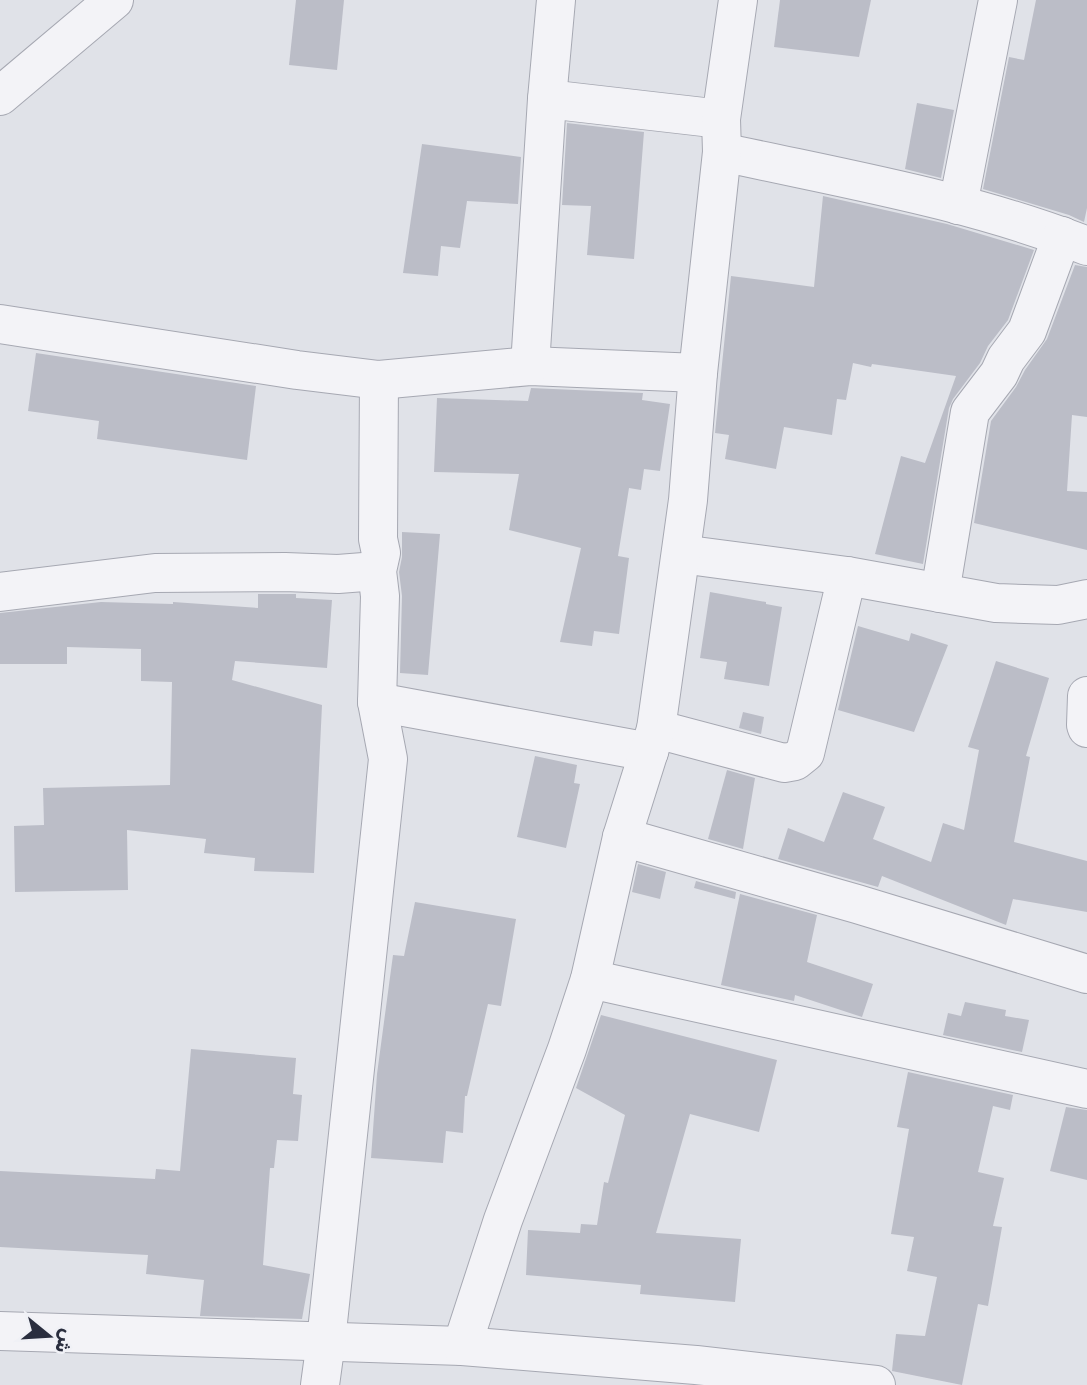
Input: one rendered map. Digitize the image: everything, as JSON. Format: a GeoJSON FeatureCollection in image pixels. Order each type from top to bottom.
{"type":"FeatureCollection","features":[{"type":"Feature","properties":{"kind":"street"},"geometry":{"type":"LineString","coordinates":[[0,96],[114,0]]}},
{"type":"Feature","properties":{"kind":"street"},"geometry":{"type":"LineString","coordinates":[[530,366],[556,0]]}},
{"type":"Feature","properties":{"kind":"street"},"geometry":{"type":"LineString","coordinates":[[462,1346],[503,1220],[567,1049],[590,979],[622,837],[652,740],[688,500],[698,373],[738,0]]}},
{"type":"Feature","properties":{"kind":"street"},"geometry":{"type":"LineString","coordinates":[[958,205],[998,0]]}},
{"type":"Feature","properties":{"kind":"street"},"geometry":{"type":"LineString","coordinates":[[547,99],[722,136],[1074,241],[1027,331],[970,412],[940,593]]}},
{"type":"Feature","properties":{"kind":"street"},"geometry":{"type":"LineString","coordinates":[[0,324],[283,368],[379,380],[530,366],[698,373]]}},
{"type":"Feature","properties":{"kind":"street"},"geometry":{"type":"LineString","coordinates":[[320,1385],[327,1341],[388,759],[377,702],[380,596],[377,571],[381,553],[378,539],[379,380]]}},
{"type":"Feature","properties":{"kind":"street"},"geometry":{"type":"LineString","coordinates":[[681,554],[846,576],[1008,603],[1058,605],[1087,599]]}},
{"type":"Feature","properties":{"kind":"street"},"geometry":{"type":"LineString","coordinates":[[0,592],[155,573],[338,574],[377,571]]}},
{"type":"Feature","properties":{"kind":"street"},"geometry":{"type":"LineString","coordinates":[[377,702],[652,740],[784,763],[795,761],[805,753],[846,576]]}},
{"type":"Feature","properties":{"kind":"street"},"geometry":{"type":"LineString","coordinates":[[1087,696],[1087,728]]}},
{"type":"Feature","properties":{"kind":"street"},"geometry":{"type":"LineString","coordinates":[[622,837],[857,904],[1087,974]]}},
{"type":"Feature","properties":{"kind":"street"},"geometry":{"type":"LineString","coordinates":[[590,979],[1087,1088]]}},
{"type":"Feature","properties":{"kind":"street"},"geometry":{"type":"LineString","coordinates":[[0,1331],[462,1346],[696,1365],[876,1385]]}},
{"type":"Feature","properties":{"kind":"building"},"geometry":{"type":"Polygon","coordinates":[[[296,0],[344,0],[337,70],[289,65],[296,0]]]}},
{"type":"Feature","properties":{"kind":"building"},"geometry":{"type":"Polygon","coordinates":[[[780,0],[871,0],[859,57],[774,47],[780,0]]]}},
{"type":"Feature","properties":{"kind":"building"},"geometry":{"type":"Polygon","coordinates":[[[1036,0],[1087,0],[1087,208],[1084,222],[983,189],[1009,57],[1024,60],[1036,0]]]}},
{"type":"Feature","properties":{"kind":"building"},"geometry":{"type":"Polygon","coordinates":[[[917,103],[954,110],[941,178],[905,169],[917,103]]]}},
{"type":"Feature","properties":{"kind":"building"},"geometry":{"type":"Polygon","coordinates":[[[567,123],[644,132],[634,259],[587,255],[591,206],[562,205],[567,123]]]}},
{"type":"Feature","properties":{"kind":"building"},"geometry":{"type":"Polygon","coordinates":[[[422,144],[521,157],[518,204],[467,201],[460,248],[441,246],[438,276],[403,273],[422,144]]]}},
{"type":"Feature","properties":{"kind":"building"},"geometry":{"type":"Polygon","coordinates":[[[823,196],[947,224],[1034,250],[1008,320],[988,346],[980,363],[949,408],[923,564],[875,554],[901,456],[925,463],[956,376],[853,363],[846,400],[837,399],[832,435],[784,427],[776,469],[725,459],[729,435],[715,433],[731,276],[814,287],[823,196]]]}},
{"type":"Feature","properties":{"kind":"building"},"geometry":{"type":"Polygon","coordinates":[[[1075,265],[1087,267],[1087,417],[1072,415],[1067,491],[1087,492],[1087,550],[974,523],[991,421],[1047,339],[1075,265]]]}},
{"type":"Feature","properties":{"kind":"building"},"geometry":{"type":"Polygon","coordinates":[[[36,353],[256,386],[247,460],[97,439],[99,421],[28,411],[36,353]]]}},
{"type":"Feature","properties":{"kind":"building"},"geometry":{"type":"Polygon","coordinates":[[[531,388],[643,393],[642,400],[670,404],[660,471],[644,469],[641,490],[629,488],[618,556],[629,558],[619,634],[594,631],[592,646],[560,642],[581,548],[509,530],[519,474],[434,472],[437,398],[528,401],[531,388]]]}},
{"type":"Feature","properties":{"kind":"building"},"geometry":{"type":"Polygon","coordinates":[[[402,532],[440,534],[428,675],[400,673],[402,596],[399,572],[402,532]]]}},
{"type":"Feature","properties":{"kind":"building"},"geometry":{"type":"Polygon","coordinates":[[[710,592],[782,607],[769,686],[724,679],[727,662],[700,658],[710,592]]]}},
{"type":"Feature","properties":{"kind":"building"},"geometry":{"type":"Polygon","coordinates":[[[258,594],[296,594],[296,598],[332,600],[327,668],[235,661],[232,680],[322,705],[314,873],[254,871],[255,858],[204,853],[206,839],[127,830],[128,890],[15,892],[14,826],[44,825],[43,788],[170,785],[172,682],[141,681],[141,649],[67,647],[67,664],[0,664],[0,613],[101,602],[173,602],[258,608],[258,594]]]}},
{"type":"Feature","properties":{"kind":"building"},"geometry":{"type":"Polygon","coordinates":[[[858,626],[909,641],[911,633],[948,645],[914,732],[838,710],[858,626]]]}},
{"type":"Feature","properties":{"kind":"building"},"geometry":{"type":"Polygon","coordinates":[[[996,661],[1049,678],[1026,756],[1030,757],[1014,842],[1087,861],[1087,912],[1013,899],[1006,925],[882,876],[878,887],[778,859],[788,828],[824,842],[843,792],[885,807],[873,839],[931,862],[943,823],[964,830],[979,750],[968,747],[996,661]]]}},
{"type":"Feature","properties":{"kind":"building"},"geometry":{"type":"Polygon","coordinates":[[[743,712],[764,717],[761,734],[739,728],[743,712]]]}},
{"type":"Feature","properties":{"kind":"building"},"geometry":{"type":"Polygon","coordinates":[[[535,756],[577,765],[574,783],[580,784],[566,848],[517,837],[535,756]]]}},
{"type":"Feature","properties":{"kind":"building"},"geometry":{"type":"Polygon","coordinates":[[[727,770],[755,778],[743,849],[708,839],[727,770]]]}},
{"type":"Feature","properties":{"kind":"building"},"geometry":{"type":"Polygon","coordinates":[[[638,864],[666,872],[660,899],[632,892],[638,864]]]}},
{"type":"Feature","properties":{"kind":"building"},"geometry":{"type":"Polygon","coordinates":[[[696,881],[736,892],[735,899],[694,888],[696,881]]]}},
{"type":"Feature","properties":{"kind":"building"},"geometry":{"type":"Polygon","coordinates":[[[740,894],[817,915],[807,962],[873,984],[862,1017],[795,995],[794,1001],[721,985],[740,894]]]}},
{"type":"Feature","properties":{"kind":"building"},"geometry":{"type":"Polygon","coordinates":[[[415,902],[516,919],[501,1006],[488,1004],[465,1096],[463,1133],[446,1131],[443,1163],[371,1158],[377,1074],[393,955],[404,956],[415,902]]]}},
{"type":"Feature","properties":{"kind":"building"},"geometry":{"type":"Polygon","coordinates":[[[965,1002],[1006,1010],[1005,1016],[1029,1020],[1022,1052],[943,1035],[948,1013],[961,1016],[965,1002]]]}},
{"type":"Feature","properties":{"kind":"building"},"geometry":{"type":"Polygon","coordinates":[[[601,1015],[777,1060],[759,1132],[690,1114],[656,1233],[741,1239],[735,1302],[640,1294],[641,1285],[526,1275],[528,1230],[580,1233],[581,1224],[597,1225],[604,1182],[608,1183],[625,1115],[576,1088],[601,1015]]]}},
{"type":"Feature","properties":{"kind":"building"},"geometry":{"type":"Polygon","coordinates":[[[191,1049],[296,1058],[293,1094],[302,1095],[298,1141],[277,1140],[274,1168],[270,1168],[263,1265],[310,1274],[302,1319],[200,1316],[204,1280],[146,1274],[148,1255],[0,1247],[0,1171],[155,1179],[156,1169],[180,1171],[191,1049]]]}},
{"type":"Feature","properties":{"kind":"building"},"geometry":{"type":"Polygon","coordinates":[[[908,1072],[1013,1095],[1010,1110],[993,1106],[978,1172],[1004,1178],[993,1226],[1002,1227],[988,1306],[978,1304],[962,1385],[892,1371],[896,1334],[925,1336],[937,1277],[907,1271],[914,1237],[891,1234],[909,1129],[897,1127],[908,1072]]]}},
{"type":"Feature","properties":{"kind":"building"},"geometry":{"type":"Polygon","coordinates":[[[1066,1107],[1087,1110],[1087,1180],[1050,1171],[1066,1107]]]}}]}
